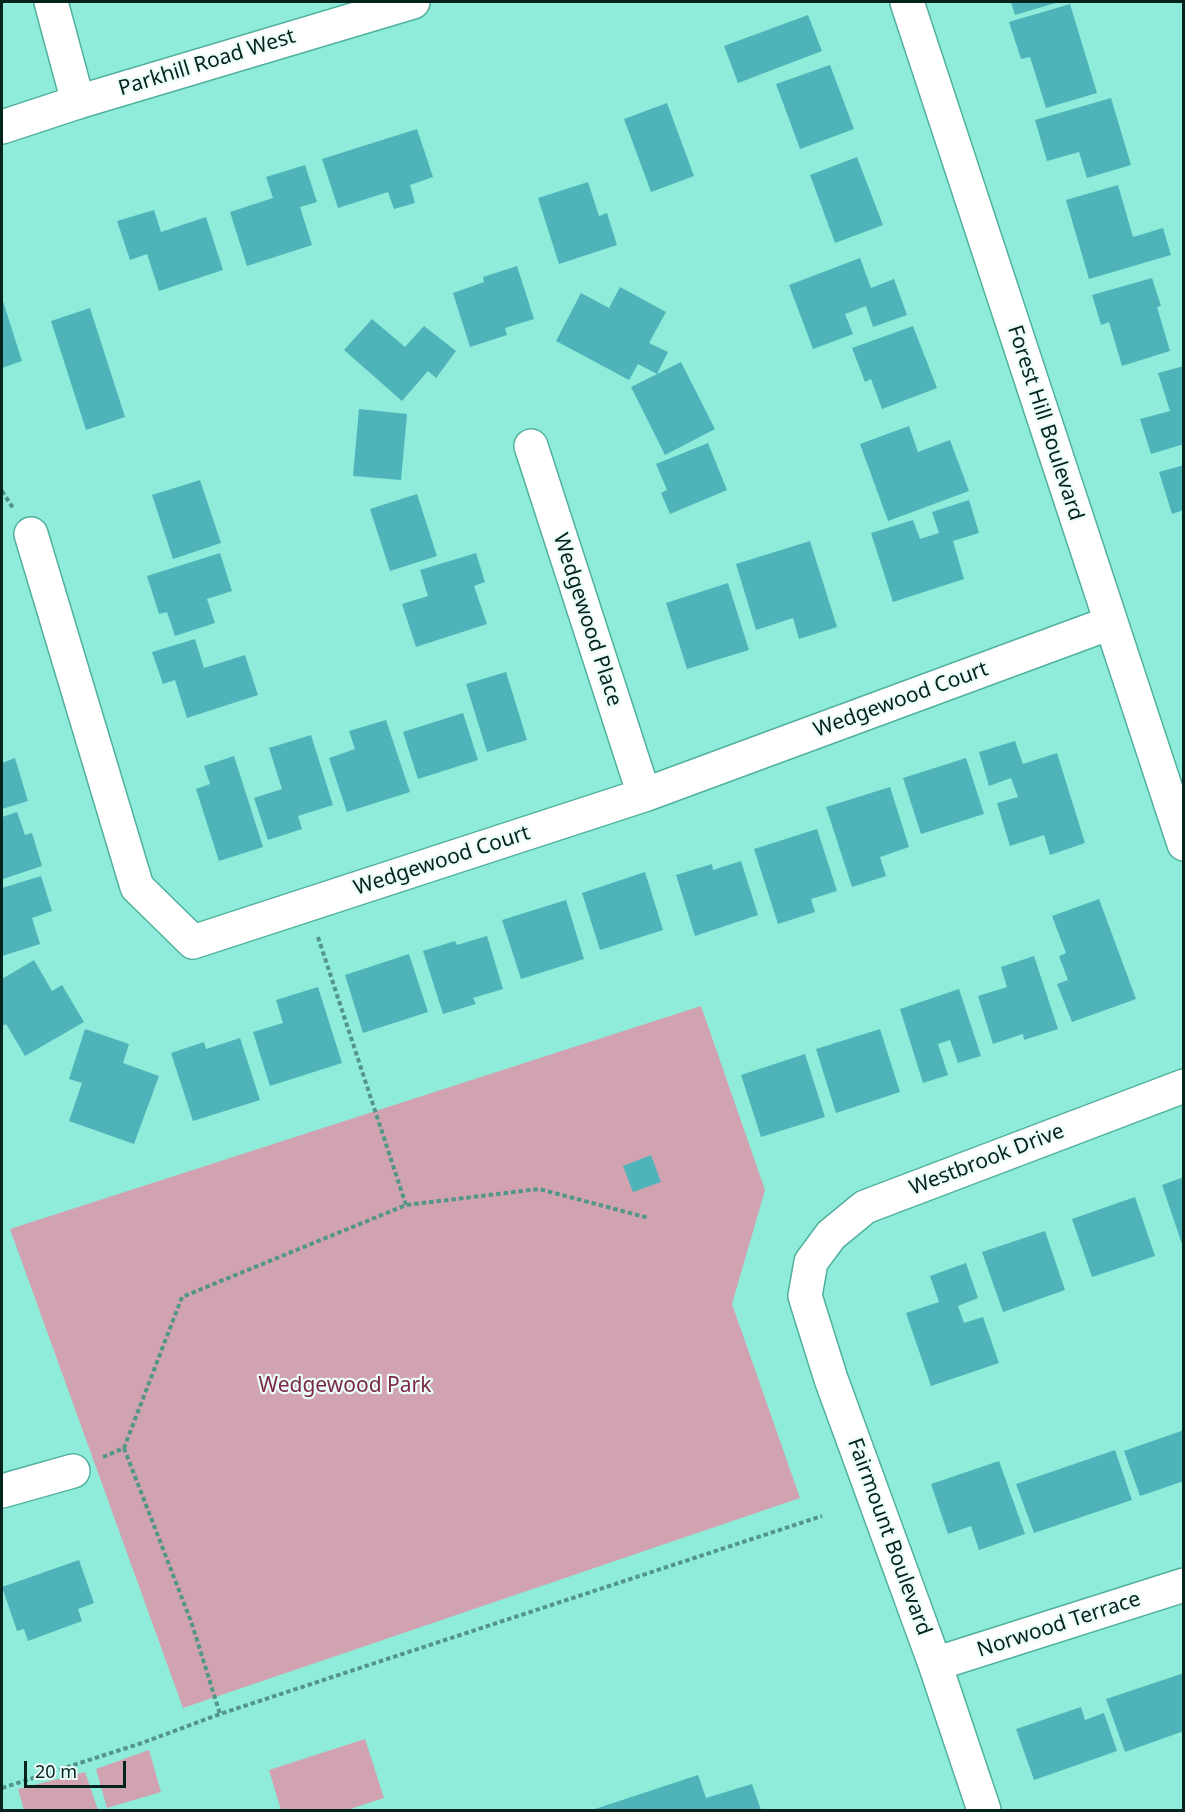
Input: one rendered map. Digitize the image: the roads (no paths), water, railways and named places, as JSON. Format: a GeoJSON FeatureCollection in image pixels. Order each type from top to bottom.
{"type":"FeatureCollection","features":[{"type":"Feature","properties":{"kind":"street"},"geometry":{"type":"LineString","coordinates":[[51,2],[78,102]]}},
{"type":"Feature","properties":{"kind":"street","name":"Parkhill Road West"},"geometry":{"type":"LineString","coordinates":[[2,127],[78,102],[413,2]]}},
{"type":"Feature","properties":{"kind":"street","name":"Forest Hill Boulevard"},"geometry":{"type":"LineString","coordinates":[[907,2],[1184,844]]}},
{"type":"Feature","properties":{"kind":"street","name":"Wedgewood Place"},"geometry":{"type":"LineString","coordinates":[[531,446],[644,795]]}},
{"type":"Feature","properties":{"kind":"street","name":"Wedgewood Court"},"geometry":{"type":"LineString","coordinates":[[31,534],[137,887],[194,942],[644,795],[1110,623]]}},
{"type":"Feature","properties":{"kind":"street","name":"Westbrook Drive"},"geometry":{"type":"LineString","coordinates":[[811,1263],[831,1235],[864,1207],[1184,1086]]}},
{"type":"Feature","properties":{"kind":"street","name":"Fairmount Boulevard"},"geometry":{"type":"LineString","coordinates":[[811,1263],[805,1296],[831,1379],[935,1664],[984,1810]]}},
{"type":"Feature","properties":{"kind":"street"},"geometry":{"type":"LineString","coordinates":[[2,1491],[74,1471]]}},
{"type":"Feature","properties":{"kind":"street","name":"Norwood Terrace"},"geometry":{"type":"LineString","coordinates":[[935,1664],[1184,1585]]}},
{"type":"Feature","properties":{"kind":"park label","name":"Wedgewood Park"},"geometry":{"type":"Point","coordinates":[345,1386]}}]}
